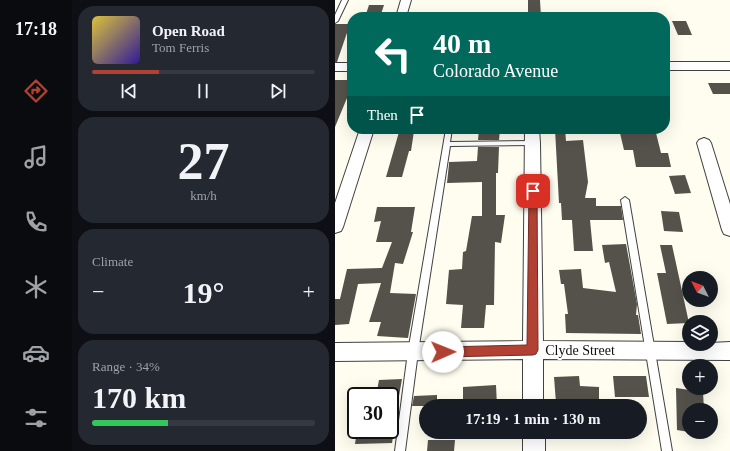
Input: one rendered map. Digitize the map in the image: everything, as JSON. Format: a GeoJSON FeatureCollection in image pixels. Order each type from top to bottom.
{"type":"FeatureCollection","features":[{"type":"Feature","properties":{"kind":"street"},"geometry":{"type":"LineString","coordinates":[[402,12],[406,0]]}},
{"type":"Feature","properties":{"kind":"street"},"geometry":{"type":"LineString","coordinates":[[670,66],[730,66]]}},
{"type":"Feature","properties":{"kind":"street"},"geometry":{"type":"LineString","coordinates":[[335,67],[347,67]]}},
{"type":"Feature","properties":{"kind":"street"},"geometry":{"type":"LineString","coordinates":[[335,227],[365,134]]}},
{"type":"Feature","properties":{"kind":"street"},"geometry":{"type":"LineString","coordinates":[[533,136],[533,399]]}},
{"type":"Feature","properties":{"kind":"street"},"geometry":{"type":"LineString","coordinates":[[704,143],[730,230]]}},
{"type":"Feature","properties":{"kind":"street","name":"Clyde Street"},"geometry":{"type":"LineString","coordinates":[[335,352],[730,350]]}},
{"type":"Feature","properties":{"kind":"street"},"geometry":{"type":"LineString","coordinates":[[534,439],[534,451]]}},
{"type":"Feature","properties":{"kind":"lane"},"geometry":{"type":"LineString","coordinates":[[335,22],[345,0]]}},
{"type":"Feature","properties":{"kind":"lane"},"geometry":{"type":"LineString","coordinates":[[400,451],[413,352],[449,134]]}},
{"type":"Feature","properties":{"kind":"lane"},"geometry":{"type":"LineString","coordinates":[[448,144],[533,136]]}},
{"type":"Feature","properties":{"kind":"lane"},"geometry":{"type":"LineString","coordinates":[[625,200],[667,451]]}},
{"type":"Feature","properties":{"kind":"building"},"geometry":{"type":"Polygon","coordinates":[[[528,0],[540,0],[541,12],[528,12],[528,0]]]}},
{"type":"Feature","properties":{"kind":"building"},"geometry":{"type":"Polygon","coordinates":[[[369,5],[384,5],[382,12],[367,12],[369,5]]]}},
{"type":"Feature","properties":{"kind":"building"},"geometry":{"type":"Polygon","coordinates":[[[672,21],[686,21],[692,35],[678,35],[672,21]]]}},
{"type":"Feature","properties":{"kind":"building"},"geometry":{"type":"Polygon","coordinates":[[[335,24],[347,24],[347,33],[337,62],[335,62],[335,24]]]}},
{"type":"Feature","properties":{"kind":"building"},"geometry":{"type":"Polygon","coordinates":[[[335,80],[347,80],[347,97],[335,127],[335,80]]]}},
{"type":"Feature","properties":{"kind":"building"},"geometry":{"type":"Polygon","coordinates":[[[708,83],[730,83],[730,94],[713,94],[708,83]]]}},
{"type":"Feature","properties":{"kind":"building"},"geometry":{"type":"Polygon","coordinates":[[[398,134],[414,134],[411,151],[409,151],[402,177],[386,177],[398,134]]]}},
{"type":"Feature","properties":{"kind":"building"},"geometry":{"type":"Polygon","coordinates":[[[479,134],[500,134],[499,140],[478,140],[479,134]]]}},
{"type":"Feature","properties":{"kind":"building"},"geometry":{"type":"Polygon","coordinates":[[[555,134],[565,134],[566,141],[583,140],[588,182],[585,198],[596,198],[596,206],[621,206],[623,220],[590,220],[593,251],[574,251],[572,220],[562,220],[561,203],[559,203],[555,134]]]}},
{"type":"Feature","properties":{"kind":"building"},"geometry":{"type":"Polygon","coordinates":[[[620,134],[656,134],[661,153],[668,153],[671,167],[636,167],[633,150],[624,150],[620,134]]]}},
{"type":"Feature","properties":{"kind":"building"},"geometry":{"type":"Polygon","coordinates":[[[478,147],[499,147],[498,173],[496,173],[496,215],[505,215],[501,243],[495,242],[494,305],[486,305],[484,328],[461,328],[463,305],[446,304],[449,270],[462,269],[463,252],[466,251],[472,216],[482,216],[482,182],[447,183],[449,162],[477,161],[478,147]]]}},
{"type":"Feature","properties":{"kind":"building"},"geometry":{"type":"Polygon","coordinates":[[[685,175],[691,193],[675,194],[669,176],[685,175]]]}},
{"type":"Feature","properties":{"kind":"building"},"geometry":{"type":"Polygon","coordinates":[[[377,207],[415,207],[411,232],[413,232],[403,264],[395,263],[390,293],[416,294],[408,338],[377,336],[381,322],[369,322],[381,283],[358,284],[349,324],[335,325],[335,299],[340,299],[347,269],[382,268],[392,242],[376,242],[381,221],[374,222],[377,207]]]}},
{"type":"Feature","properties":{"kind":"building"},"geometry":{"type":"Polygon","coordinates":[[[661,211],[679,212],[683,232],[664,231],[661,211]]]}},
{"type":"Feature","properties":{"kind":"building"},"geometry":{"type":"Polygon","coordinates":[[[626,244],[637,304],[636,315],[638,315],[641,334],[566,333],[565,314],[568,314],[564,284],[561,284],[559,270],[581,269],[583,288],[616,292],[609,262],[605,263],[602,245],[626,244]]]}},
{"type":"Feature","properties":{"kind":"building"},"geometry":{"type":"Polygon","coordinates":[[[660,245],[672,245],[682,291],[682,307],[686,307],[687,315],[682,315],[682,323],[667,324],[657,273],[666,273],[660,245]]]}},
{"type":"Feature","properties":{"kind":"building"},"geometry":{"type":"Polygon","coordinates":[[[579,376],[580,386],[599,387],[599,399],[556,399],[554,377],[579,376]]]}},
{"type":"Feature","properties":{"kind":"building"},"geometry":{"type":"Polygon","coordinates":[[[613,376],[646,376],[649,397],[615,397],[613,376]]]}},
{"type":"Feature","properties":{"kind":"building"},"geometry":{"type":"Polygon","coordinates":[[[402,379],[399,396],[399,387],[378,387],[379,380],[402,379]]]}},
{"type":"Feature","properties":{"kind":"building"},"geometry":{"type":"Polygon","coordinates":[[[496,385],[497,399],[463,399],[463,387],[496,385]]]}},
{"type":"Feature","properties":{"kind":"building"},"geometry":{"type":"Polygon","coordinates":[[[676,388],[682,389],[682,395],[703,395],[704,403],[682,403],[682,431],[677,430],[676,388]]]}},
{"type":"Feature","properties":{"kind":"building"},"geometry":{"type":"Polygon","coordinates":[[[437,395],[437,399],[419,399],[419,406],[412,406],[414,396],[437,395]]]}},
{"type":"Feature","properties":{"kind":"building"},"geometry":{"type":"Polygon","coordinates":[[[356,439],[393,439],[392,443],[355,444],[356,439]]]}},
{"type":"Feature","properties":{"kind":"building"},"geometry":{"type":"Polygon","coordinates":[[[428,440],[455,440],[454,451],[427,451],[428,440]]]}},
{"type":"Feature","properties":{"kind":"route"},"geometry":{"type":"LineString","coordinates":[[443,352],[533,350],[533,191]]}}]}
